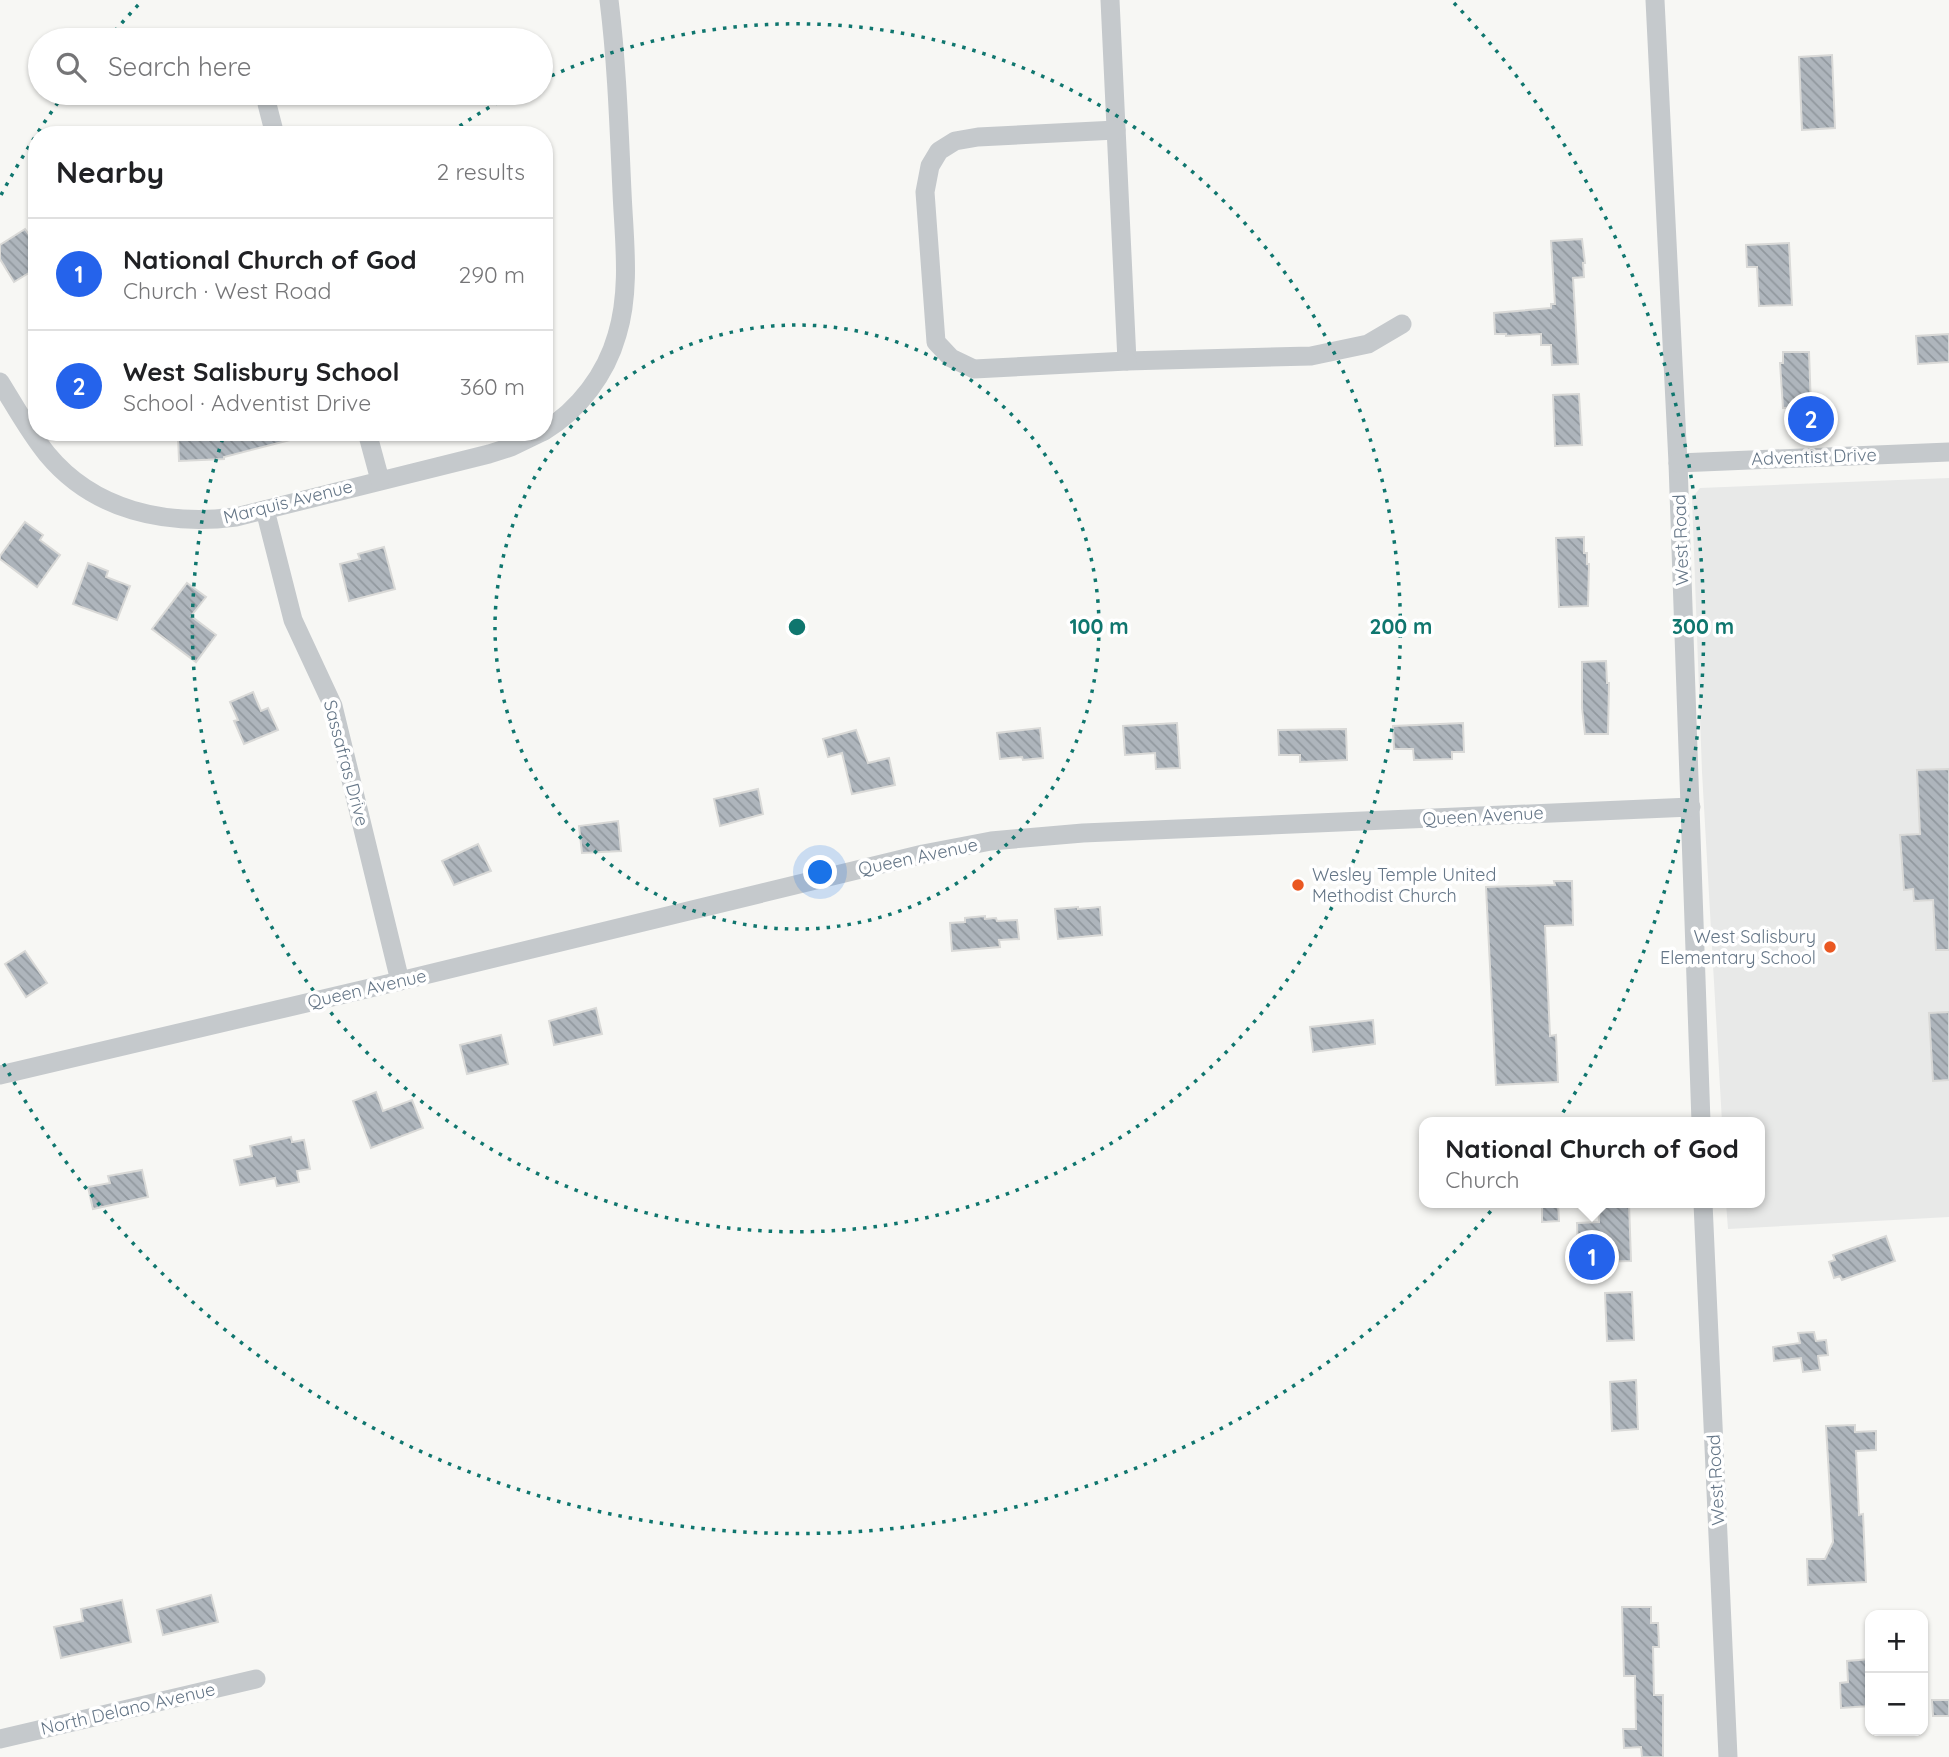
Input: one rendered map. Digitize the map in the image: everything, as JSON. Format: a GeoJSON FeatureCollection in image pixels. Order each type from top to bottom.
{"type":"FeatureCollection","features":[{"type":"Feature","properties":{"kind":"street","name":"Marquis Avenue"},"geometry":{"type":"LineString","coordinates":[[553,423],[568,412],[597,378],[617,337],[625,293],[616,69],[609,0]]}},
{"type":"Feature","properties":{"kind":"street"},"geometry":{"type":"LineString","coordinates":[[1110,0],[1127,361]]}},
{"type":"Feature","properties":{"kind":"street","name":"West Road"},"geometry":{"type":"LineString","coordinates":[[1655,0],[1678,463],[1700,1117]]}},
{"type":"Feature","properties":{"kind":"street"},"geometry":{"type":"LineString","coordinates":[[267,105],[273,126]]}},
{"type":"Feature","properties":{"kind":"street"},"geometry":{"type":"LineString","coordinates":[[1116,130],[978,137],[955,141],[939,151],[930,166],[926,192],[936,342],[951,358],[974,369],[1311,356],[1368,344],[1402,324]]}},
{"type":"Feature","properties":{"kind":"street","name":"Marquis Avenue"},"geometry":{"type":"LineString","coordinates":[[0,382],[28,425]]}},
{"type":"Feature","properties":{"kind":"street","name":"Marquis Avenue"},"geometry":{"type":"LineString","coordinates":[[39,441],[47,454],[75,481],[102,498],[134,512],[172,520],[202,521],[265,510],[489,454],[523,441]]}},
{"type":"Feature","properties":{"kind":"street"},"geometry":{"type":"LineString","coordinates":[[369,441],[380,480]]}},
{"type":"Feature","properties":{"kind":"street","name":"Adventist Drive"},"geometry":{"type":"LineString","coordinates":[[1678,463],[1949,452]]}},
{"type":"Feature","properties":{"kind":"street","name":"Sassafras Drive"},"geometry":{"type":"LineString","coordinates":[[265,510],[293,621],[333,706],[400,981]]}},
{"type":"Feature","properties":{"kind":"street","name":"Queen Avenue"},"geometry":{"type":"LineString","coordinates":[[0,1075],[923,854],[992,841],[1083,833],[1691,807]]}},
{"type":"Feature","properties":{"kind":"street","name":"West Road"},"geometry":{"type":"LineString","coordinates":[[1703,1208],[1728,1757]]}},
{"type":"Feature","properties":{"kind":"street","name":"North Delano Avenue"},"geometry":{"type":"LineString","coordinates":[[0,1739],[256,1679]]}},
{"type":"Feature","properties":{"kind":"shaded area","name":"West Salisbury Elementary School"},"geometry":{"type":"Polygon","coordinates":[[[1949,478],[1949,1217],[1728,1229],[1726,1208],[1765,1208],[1765,1117],[1722,1117],[1702,772],[1692,498],[1700,488],[1949,478]]]}},
{"type":"Feature","properties":{"kind":"building"},"geometry":{"type":"Polygon","coordinates":[[[1832,55],[1835,128],[1802,130],[1799,57],[1832,55]]]}},
{"type":"Feature","properties":{"kind":"building"},"geometry":{"type":"Polygon","coordinates":[[[25,229],[28,233],[28,273],[14,282],[0,259],[0,245],[25,229]]]}},
{"type":"Feature","properties":{"kind":"building"},"geometry":{"type":"Polygon","coordinates":[[[1582,239],[1584,277],[1573,278],[1578,364],[1552,365],[1551,345],[1541,345],[1541,334],[1495,334],[1494,313],[1551,308],[1551,304],[1555,304],[1551,241],[1582,239]]]}},
{"type":"Feature","properties":{"kind":"building"},"geometry":{"type":"Polygon","coordinates":[[[1789,243],[1792,305],[1759,306],[1757,267],[1747,267],[1746,245],[1789,243]]]}},
{"type":"Feature","properties":{"kind":"building"},"geometry":{"type":"Polygon","coordinates":[[[1949,334],[1949,362],[1918,364],[1916,336],[1949,334]]]}},
{"type":"Feature","properties":{"kind":"building"},"geometry":{"type":"Polygon","coordinates":[[[1783,352],[1809,352],[1811,407],[1783,408],[1780,363],[1783,363],[1783,352]]]}},
{"type":"Feature","properties":{"kind":"building"},"geometry":{"type":"Polygon","coordinates":[[[1579,394],[1582,445],[1555,446],[1553,395],[1579,394]]]}},
{"type":"Feature","properties":{"kind":"building"},"geometry":{"type":"Polygon","coordinates":[[[178,441],[286,441],[224,459],[179,461],[178,441]]]}},
{"type":"Feature","properties":{"kind":"building"},"geometry":{"type":"Polygon","coordinates":[[[25,522],[43,535],[40,540],[60,555],[37,587],[0,559],[25,522]]]}},
{"type":"Feature","properties":{"kind":"building"},"geometry":{"type":"Polygon","coordinates":[[[1584,537],[1584,553],[1587,553],[1589,564],[1588,606],[1559,607],[1556,538],[1584,537]]]}},
{"type":"Feature","properties":{"kind":"building"},"geometry":{"type":"Polygon","coordinates":[[[384,547],[395,589],[349,601],[340,564],[360,559],[358,554],[384,547]]]}},
{"type":"Feature","properties":{"kind":"building"},"geometry":{"type":"Polygon","coordinates":[[[88,563],[108,571],[106,577],[130,586],[117,620],[73,604],[88,563]]]}},
{"type":"Feature","properties":{"kind":"building"},"geometry":{"type":"Polygon","coordinates":[[[187,583],[206,597],[191,616],[216,635],[196,662],[152,629],[187,583]]]}},
{"type":"Feature","properties":{"kind":"building"},"geometry":{"type":"Polygon","coordinates":[[[1606,661],[1609,683],[1608,734],[1585,734],[1582,662],[1606,661]]]}},
{"type":"Feature","properties":{"kind":"building"},"geometry":{"type":"Polygon","coordinates":[[[253,692],[261,711],[268,708],[278,730],[244,744],[234,721],[238,720],[230,702],[253,692]]]}},
{"type":"Feature","properties":{"kind":"building"},"geometry":{"type":"Polygon","coordinates":[[[1177,723],[1180,768],[1156,769],[1155,753],[1125,755],[1123,726],[1177,723]]]}},
{"type":"Feature","properties":{"kind":"building"},"geometry":{"type":"Polygon","coordinates":[[[1463,723],[1464,752],[1452,752],[1452,759],[1414,760],[1413,749],[1394,749],[1393,726],[1463,723]]]}},
{"type":"Feature","properties":{"kind":"building"},"geometry":{"type":"Polygon","coordinates":[[[1040,728],[1043,758],[1000,759],[997,733],[1040,728]]]}},
{"type":"Feature","properties":{"kind":"building"},"geometry":{"type":"Polygon","coordinates":[[[1346,729],[1347,760],[1300,762],[1300,755],[1279,755],[1278,730],[1346,729]]]}},
{"type":"Feature","properties":{"kind":"building"},"geometry":{"type":"Polygon","coordinates":[[[856,730],[868,763],[889,758],[895,785],[852,794],[842,753],[828,757],[823,739],[856,730]]]}},
{"type":"Feature","properties":{"kind":"building"},"geometry":{"type":"Polygon","coordinates":[[[1949,769],[1949,950],[1936,950],[1933,900],[1914,901],[1913,889],[1904,890],[1900,835],[1920,834],[1917,770],[1949,769]]]}},
{"type":"Feature","properties":{"kind":"building"},"geometry":{"type":"Polygon","coordinates":[[[758,789],[763,814],[720,826],[714,799],[758,789]]]}},
{"type":"Feature","properties":{"kind":"building"},"geometry":{"type":"Polygon","coordinates":[[[618,821],[621,851],[582,853],[579,826],[618,821]]]}},
{"type":"Feature","properties":{"kind":"building"},"geometry":{"type":"Polygon","coordinates":[[[478,844],[491,871],[454,885],[442,861],[478,844]]]}},
{"type":"Feature","properties":{"kind":"building"},"geometry":{"type":"Polygon","coordinates":[[[1554,881],[1572,881],[1573,925],[1545,926],[1550,1036],[1556,1035],[1558,1082],[1496,1085],[1486,887],[1555,885],[1554,881]]]}},
{"type":"Feature","properties":{"kind":"building"},"geometry":{"type":"Polygon","coordinates":[[[1100,907],[1102,935],[1058,939],[1055,909],[1100,907]]]}},
{"type":"Feature","properties":{"kind":"building"},"geometry":{"type":"Polygon","coordinates":[[[985,916],[985,919],[996,918],[997,921],[1017,920],[1019,939],[999,940],[1000,947],[952,951],[950,923],[985,916]]]}},
{"type":"Feature","properties":{"kind":"building"},"geometry":{"type":"Polygon","coordinates":[[[25,951],[47,983],[26,997],[5,964],[25,951]]]}},
{"type":"Feature","properties":{"kind":"building"},"geometry":{"type":"Polygon","coordinates":[[[596,1008],[602,1034],[554,1045],[549,1021],[596,1008]]]}},
{"type":"Feature","properties":{"kind":"building"},"geometry":{"type":"Polygon","coordinates":[[[1949,1012],[1949,1080],[1933,1081],[1929,1013],[1949,1012]]]}},
{"type":"Feature","properties":{"kind":"building"},"geometry":{"type":"Polygon","coordinates":[[[1373,1020],[1375,1044],[1313,1052],[1310,1027],[1373,1020]]]}},
{"type":"Feature","properties":{"kind":"building"},"geometry":{"type":"Polygon","coordinates":[[[501,1035],[508,1064],[467,1074],[460,1045],[501,1035]]]}},
{"type":"Feature","properties":{"kind":"building"},"geometry":{"type":"Polygon","coordinates":[[[376,1092],[383,1111],[412,1100],[423,1128],[371,1148],[353,1101],[376,1092]]]}},
{"type":"Feature","properties":{"kind":"building"},"geometry":{"type":"Polygon","coordinates":[[[291,1137],[292,1142],[304,1140],[310,1169],[297,1171],[299,1182],[277,1186],[275,1178],[240,1185],[234,1160],[252,1156],[250,1146],[291,1137]]]}},
{"type":"Feature","properties":{"kind":"building"},"geometry":{"type":"Polygon","coordinates":[[[142,1170],[148,1197],[93,1209],[88,1187],[110,1183],[108,1176],[142,1170]]]}},
{"type":"Feature","properties":{"kind":"building"},"geometry":{"type":"Polygon","coordinates":[[[1542,1208],[1558,1208],[1559,1221],[1542,1222],[1542,1208]]]}},
{"type":"Feature","properties":{"kind":"building"},"geometry":{"type":"Polygon","coordinates":[[[1598,1208],[1629,1208],[1631,1261],[1592,1262],[1592,1248],[1578,1248],[1577,1223],[1599,1222],[1598,1208]]]}},
{"type":"Feature","properties":{"kind":"building"},"geometry":{"type":"Polygon","coordinates":[[[1886,1236],[1895,1261],[1842,1280],[1840,1276],[1834,1278],[1829,1262],[1835,1260],[1833,1255],[1886,1236]]]}},
{"type":"Feature","properties":{"kind":"building"},"geometry":{"type":"Polygon","coordinates":[[[1632,1292],[1634,1340],[1607,1341],[1605,1293],[1632,1292]]]}},
{"type":"Feature","properties":{"kind":"building"},"geometry":{"type":"Polygon","coordinates":[[[1814,1332],[1816,1341],[1826,1340],[1828,1355],[1818,1356],[1820,1370],[1803,1372],[1801,1358],[1774,1361],[1773,1347],[1800,1343],[1798,1333],[1814,1332]]]}},
{"type":"Feature","properties":{"kind":"building"},"geometry":{"type":"Polygon","coordinates":[[[1636,1380],[1638,1429],[1612,1431],[1610,1382],[1636,1380]]]}},
{"type":"Feature","properties":{"kind":"building"},"geometry":{"type":"Polygon","coordinates":[[[1855,1425],[1855,1432],[1876,1431],[1876,1450],[1856,1451],[1859,1515],[1863,1514],[1866,1582],[1808,1585],[1807,1559],[1825,1559],[1833,1542],[1826,1426],[1855,1425]]]}},
{"type":"Feature","properties":{"kind":"building"},"geometry":{"type":"Polygon","coordinates":[[[211,1595],[218,1622],[163,1635],[157,1610],[211,1595]]]}},
{"type":"Feature","properties":{"kind":"building"},"geometry":{"type":"Polygon","coordinates":[[[122,1600],[131,1642],[61,1658],[54,1627],[83,1621],[81,1609],[122,1600]]]}},
{"type":"Feature","properties":{"kind":"building"},"geometry":{"type":"Polygon","coordinates":[[[1622,1607],[1651,1607],[1651,1623],[1658,1623],[1659,1647],[1653,1647],[1654,1695],[1663,1695],[1663,1757],[1642,1757],[1641,1747],[1624,1748],[1623,1729],[1636,1729],[1635,1676],[1624,1676],[1622,1607]]]}},
{"type":"Feature","properties":{"kind":"building"},"geometry":{"type":"Polygon","coordinates":[[[1865,1659],[1865,1706],[1841,1708],[1840,1683],[1848,1682],[1847,1661],[1865,1659]]]}},
{"type":"Feature","properties":{"kind":"building"},"geometry":{"type":"Polygon","coordinates":[[[1932,1700],[1949,1700],[1949,1716],[1933,1716],[1932,1700]]]}},
{"type":"Feature","properties":{"kind":"place","name":"West Salisbury School"},"geometry":{"type":"Point","coordinates":[1811,419]}},
{"type":"Feature","properties":{"kind":"place","name":"Wesley Temple United Methodist Church"},"geometry":{"type":"Point","coordinates":[1298,885]}},
{"type":"Feature","properties":{"kind":"place","name":"West Salisbury Elementary School"},"geometry":{"type":"Point","coordinates":[1830,947]}},
{"type":"Feature","properties":{"kind":"place","name":"National Church of God"},"geometry":{"type":"Point","coordinates":[1592,1257]}}]}
